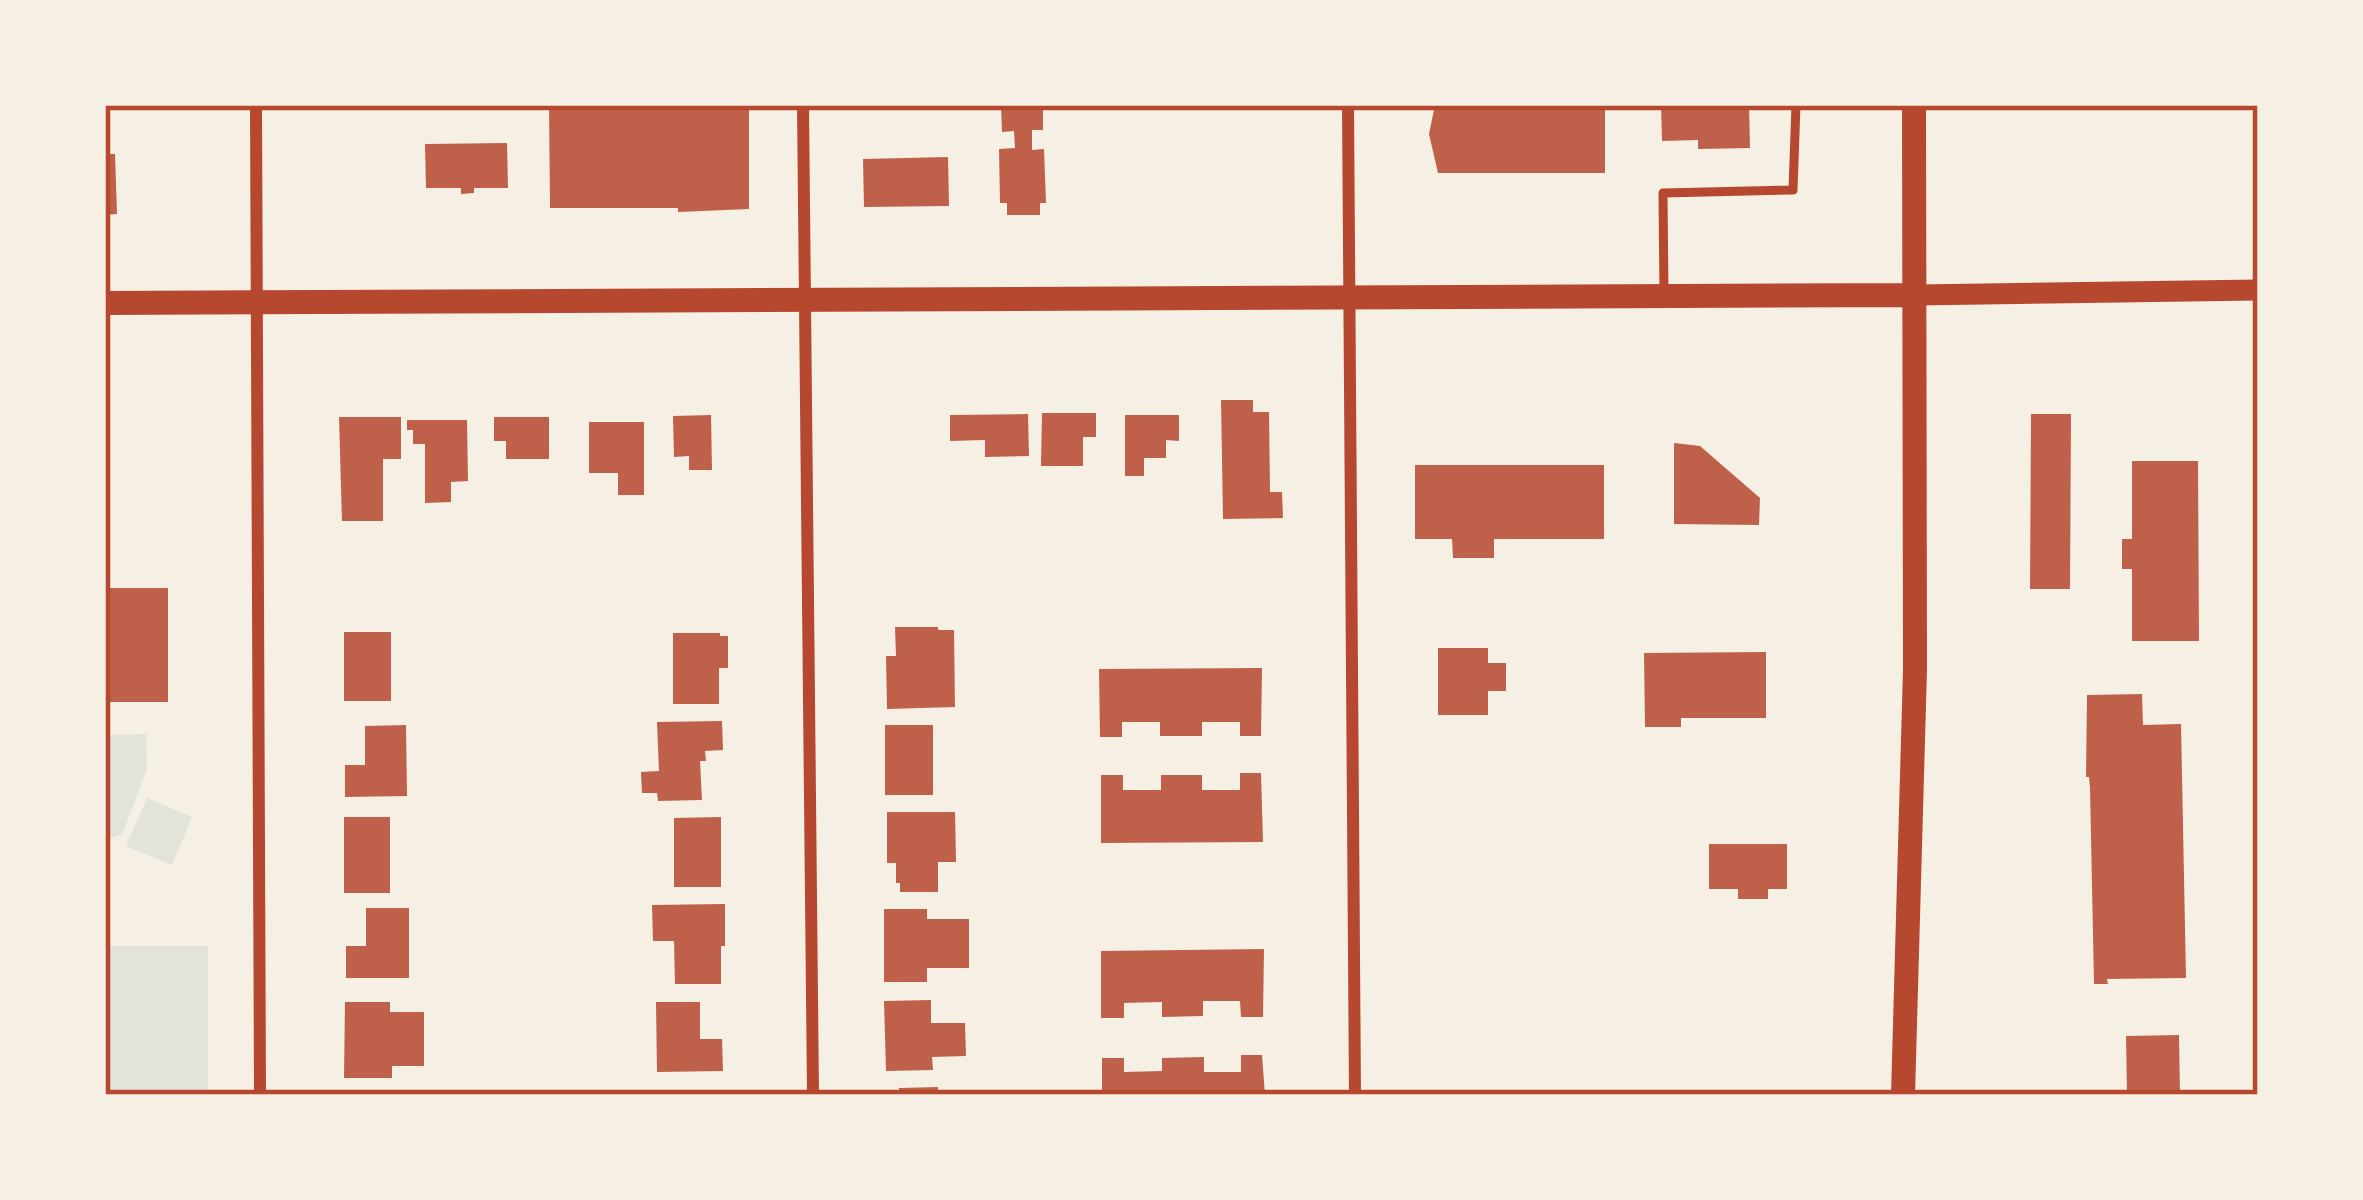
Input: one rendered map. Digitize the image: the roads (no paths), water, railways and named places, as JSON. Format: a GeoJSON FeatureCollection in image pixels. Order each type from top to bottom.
{"type":"FeatureCollection","features":[{"type":"Feature","properties":{"kind":"main road"},"geometry":{"type":"LineString","coordinates":[[1904,1095],[1915,669],[1914,105]]}},
{"type":"Feature","properties":{"kind":"main road"},"geometry":{"type":"LineString","coordinates":[[105,303],[1916,295]]}},
{"type":"Feature","properties":{"kind":"street"},"geometry":{"type":"LineString","coordinates":[[256,105],[260,1095]]}},
{"type":"Feature","properties":{"kind":"street"},"geometry":{"type":"LineString","coordinates":[[803,105],[813,1095]]}},
{"type":"Feature","properties":{"kind":"street"},"geometry":{"type":"LineString","coordinates":[[1348,105],[1355,1095]]}},
{"type":"Feature","properties":{"kind":"street"},"geometry":{"type":"LineString","coordinates":[[1916,295],[2258,290]]}},
{"type":"Feature","properties":{"kind":"lane"},"geometry":{"type":"LineString","coordinates":[[1664,295],[1663,193],[1793,190],[1796,105]]}}]}
